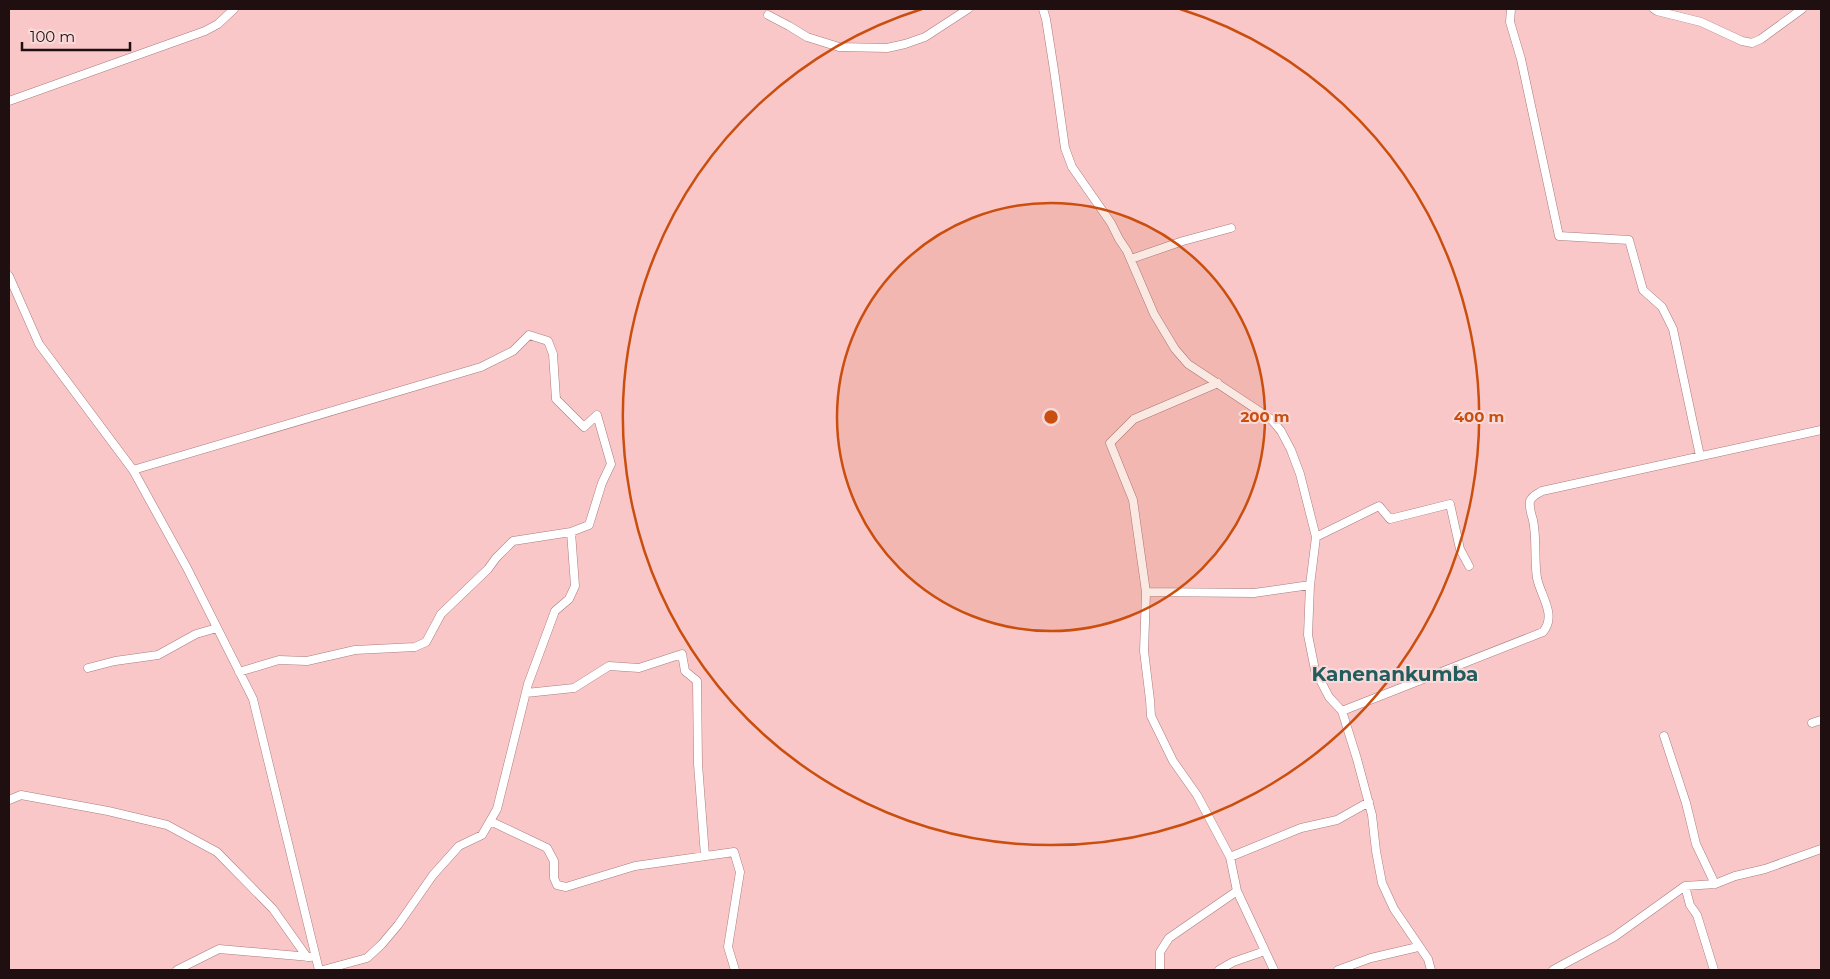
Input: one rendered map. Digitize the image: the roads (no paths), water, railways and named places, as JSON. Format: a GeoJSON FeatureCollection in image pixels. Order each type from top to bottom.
{"type":"FeatureCollection","features":[{"type":"Feature","properties":{"kind":"street"},"geometry":{"type":"LineString","coordinates":[[9,101],[205,31],[218,24],[234,9]]}},
{"type":"Feature","properties":{"kind":"street"},"geometry":{"type":"LineString","coordinates":[[768,15],[806,37],[839,47],[887,48],[925,37],[968,9]]}},
{"type":"Feature","properties":{"kind":"street"},"geometry":{"type":"LineString","coordinates":[[1043,9],[1065,148],[1072,167],[1111,223],[1131,259],[1154,314],[1175,349],[1188,364],[1271,418],[1281,431],[1291,450],[1300,474],[1316,537],[1310,585],[1308,635],[1315,670],[1329,697],[1342,711],[1369,802],[1382,883],[1394,909],[1428,960],[1431,970]]}},
{"type":"Feature","properties":{"kind":"street"},"geometry":{"type":"LineString","coordinates":[[1511,9],[1510,22],[1521,59],[1559,236],[1629,240],[1643,290],[1662,307],[1673,329],[1700,456]]}},
{"type":"Feature","properties":{"kind":"street"},"geometry":{"type":"LineString","coordinates":[[1654,9],[1701,22],[1742,41],[1752,43],[1761,39],[1802,9]]}},
{"type":"Feature","properties":{"kind":"street"},"geometry":{"type":"LineString","coordinates":[[1131,259],[1183,240],[1232,228]]}},
{"type":"Feature","properties":{"kind":"street"},"geometry":{"type":"LineString","coordinates":[[9,276],[39,344],[133,470],[187,568],[253,699],[319,970]]}},
{"type":"Feature","properties":{"kind":"street"},"geometry":{"type":"LineString","coordinates":[[133,470],[481,366],[513,351],[530,335],[548,341],[553,354],[556,399],[584,427],[596,415],[611,464],[602,483],[589,525],[571,532],[513,541],[488,569],[441,614],[426,642],[415,647],[355,650],[307,660],[279,660],[239,672]]}},
{"type":"Feature","properties":{"kind":"street"},"geometry":{"type":"LineString","coordinates":[[1218,384],[1134,419],[1110,443],[1133,500],[1146,592],[1144,650],[1151,716],[1173,761],[1197,795],[1230,857],[1242,905],[1274,970]]}},
{"type":"Feature","properties":{"kind":"street"},"geometry":{"type":"LineString","coordinates":[[1342,711],[1543,632],[1548,626],[1550,616],[1537,578],[1534,528],[1530,509],[1530,501],[1533,496],[1542,491],[1555,488],[1821,430]]}},
{"type":"Feature","properties":{"kind":"street"},"geometry":{"type":"LineString","coordinates":[[1316,537],[1378,506],[1390,519],[1450,504],[1460,549],[1469,566]]}},
{"type":"Feature","properties":{"kind":"street"},"geometry":{"type":"LineString","coordinates":[[323,970],[367,958],[377,949],[398,925],[433,875],[458,846],[482,835],[497,809],[526,693],[555,611],[569,599],[575,586],[571,532]]}},
{"type":"Feature","properties":{"kind":"street"},"geometry":{"type":"LineString","coordinates":[[1146,592],[1254,593],[1310,585]]}},
{"type":"Feature","properties":{"kind":"street"},"geometry":{"type":"LineString","coordinates":[[88,668],[115,661],[158,655],[196,634],[218,628]]}},
{"type":"Feature","properties":{"kind":"street"},"geometry":{"type":"LineString","coordinates":[[526,693],[574,688],[609,666],[639,668],[682,654],[685,671],[697,681],[698,764],[705,856]]}},
{"type":"Feature","properties":{"kind":"street"},"geometry":{"type":"LineString","coordinates":[[1812,724],[1821,720]]}},
{"type":"Feature","properties":{"kind":"street"},"geometry":{"type":"LineString","coordinates":[[1664,736],[1686,803],[1696,844],[1715,884]]}},
{"type":"Feature","properties":{"kind":"street"},"geometry":{"type":"LineString","coordinates":[[9,800],[21,795],[108,811],[167,825],[217,852],[273,909],[307,957]]}},
{"type":"Feature","properties":{"kind":"street"},"geometry":{"type":"LineString","coordinates":[[1230,857],[1300,828],[1337,820],[1369,802]]}},
{"type":"Feature","properties":{"kind":"street"},"geometry":{"type":"LineString","coordinates":[[490,821],[547,848],[554,861],[554,878],[557,885],[566,887],[634,866],[734,852],[740,872],[728,947],[735,970]]}},
{"type":"Feature","properties":{"kind":"street"},"geometry":{"type":"LineString","coordinates":[[1553,970],[1614,937],[1685,886],[1715,884],[1821,849]]}},
{"type":"Feature","properties":{"kind":"street"},"geometry":{"type":"LineString","coordinates":[[1685,886],[1690,905],[1697,915],[1714,970]]}},
{"type":"Feature","properties":{"kind":"street"},"geometry":{"type":"LineString","coordinates":[[1160,970],[1160,952],[1169,938],[1237,891]]}},
{"type":"Feature","properties":{"kind":"street"},"geometry":{"type":"LineString","coordinates":[[1338,970],[1371,958],[1418,946]]}},
{"type":"Feature","properties":{"kind":"street"},"geometry":{"type":"LineString","coordinates":[[177,970],[219,949],[316,958]]}},
{"type":"Feature","properties":{"kind":"street"},"geometry":{"type":"LineString","coordinates":[[1219,970],[1233,962],[1266,951]]}},
{"type":"Feature","properties":{"kind":"district","name":"Kanenankumba"},"geometry":{"type":"Point","coordinates":[1395,674]}}]}
